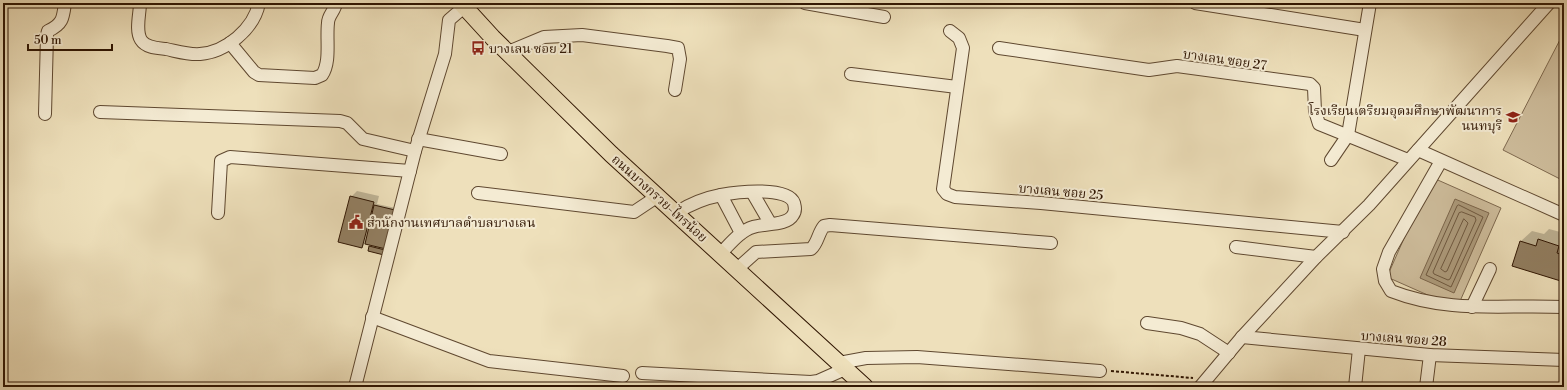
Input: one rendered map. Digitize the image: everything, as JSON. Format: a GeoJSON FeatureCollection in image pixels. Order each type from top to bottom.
{"type":"FeatureCollection","features":[{"type":"Feature","properties":{"kind":"main road","name":"ถนนบางกรวย-ไทรน้อย"},"geometry":{"type":"LineString","coordinates":[[463,5],[611,154],[865,387]]}},
{"type":"Feature","properties":{"kind":"street"},"geometry":{"type":"LineString","coordinates":[[46,114],[47,35],[48,31],[57,27],[61,23],[65,3]]}},
{"type":"Feature","properties":{"kind":"street"},"geometry":{"type":"LineString","coordinates":[[140,3],[138,33],[142,41],[149,46],[198,54],[227,46],[246,29],[254,18],[259,3]]}},
{"type":"Feature","properties":{"kind":"street"},"geometry":{"type":"LineString","coordinates":[[230,43],[254,72],[259,75],[315,78],[322,75],[326,63],[328,21],[336,3]]}},
{"type":"Feature","properties":{"kind":"street"},"geometry":{"type":"LineString","coordinates":[[805,3],[884,17]]}},
{"type":"Feature","properties":{"kind":"street"},"geometry":{"type":"LineString","coordinates":[[1195,3],[1365,30]]}},
{"type":"Feature","properties":{"kind":"street"},"geometry":{"type":"LineString","coordinates":[[1331,160],[1348,135],[1370,3]]}},
{"type":"Feature","properties":{"kind":"street"},"geometry":{"type":"LineString","coordinates":[[1203,383],[1242,337],[1316,257],[1343,232],[1549,3]]}},
{"type":"Feature","properties":{"kind":"street"},"geometry":{"type":"LineString","coordinates":[[354,387],[417,145],[445,54],[449,20],[463,5]]}},
{"type":"Feature","properties":{"kind":"street","name":"บางเลน ซอย 25"},"geometry":{"type":"LineString","coordinates":[[950,31],[959,38],[963,48],[944,189],[948,194],[955,197],[1041,203],[1343,232]]}},
{"type":"Feature","properties":{"kind":"street"},"geometry":{"type":"LineString","coordinates":[[508,52],[544,37],[582,35],[678,48],[680,59],[675,90]]}},
{"type":"Feature","properties":{"kind":"street","name":"บางเลน ซอย 27"},"geometry":{"type":"LineString","coordinates":[[999,48],[1149,70],[1177,66],[1310,84],[1314,88],[1315,111],[1319,124],[1408,160]]}},
{"type":"Feature","properties":{"kind":"street"},"geometry":{"type":"LineString","coordinates":[[851,74],[957,87]]}},
{"type":"Feature","properties":{"kind":"street"},"geometry":{"type":"LineString","coordinates":[[100,112],[340,121],[347,123],[363,139],[501,154]]}},
{"type":"Feature","properties":{"kind":"street"},"geometry":{"type":"LineString","coordinates":[[1418,150],[1564,215]]}},
{"type":"Feature","properties":{"kind":"street"},"geometry":{"type":"LineString","coordinates":[[218,213],[221,162],[230,157],[410,171]]}},
{"type":"Feature","properties":{"kind":"street"},"geometry":{"type":"LineString","coordinates":[[1441,161],[1390,252],[1383,269],[1385,281],[1391,291],[1406,297],[1432,303],[1472,307],[1564,306]]}},
{"type":"Feature","properties":{"kind":"street"},"geometry":{"type":"LineString","coordinates":[[752,192],[770,223]]}},
{"type":"Feature","properties":{"kind":"street"},"geometry":{"type":"LineString","coordinates":[[676,213],[690,204],[721,195],[752,192],[778,192],[788,196],[793,201],[795,211],[792,217],[785,222],[770,223],[752,227],[741,233],[720,254]]}},
{"type":"Feature","properties":{"kind":"street"},"geometry":{"type":"LineString","coordinates":[[478,193],[634,212],[658,196]]}},
{"type":"Feature","properties":{"kind":"street"},"geometry":{"type":"LineString","coordinates":[[721,195],[741,233]]}},
{"type":"Feature","properties":{"kind":"street"},"geometry":{"type":"LineString","coordinates":[[737,269],[756,252],[811,249],[814,246],[820,230],[824,226],[830,225],[1051,242]]}},
{"type":"Feature","properties":{"kind":"street"},"geometry":{"type":"LineString","coordinates":[[1236,247],[1316,257]]}},
{"type":"Feature","properties":{"kind":"street"},"geometry":{"type":"LineString","coordinates":[[1472,307],[1490,269]]}},
{"type":"Feature","properties":{"kind":"street"},"geometry":{"type":"LineString","coordinates":[[372,316],[489,361],[623,376]]}},
{"type":"Feature","properties":{"kind":"street"},"geometry":{"type":"LineString","coordinates":[[1148,323],[1181,328],[1200,334],[1229,353]]}},
{"type":"Feature","properties":{"kind":"street","name":"บางเลน ซอย 28"},"geometry":{"type":"LineString","coordinates":[[1242,337],[1359,349],[1564,360]]}},
{"type":"Feature","properties":{"kind":"street"},"geometry":{"type":"LineString","coordinates":[[1355,387],[1359,349]]}},
{"type":"Feature","properties":{"kind":"street"},"geometry":{"type":"LineString","coordinates":[[1426,387],[1430,354]]}},
{"type":"Feature","properties":{"kind":"street"},"geometry":{"type":"LineString","coordinates":[[642,373],[811,382],[818,381],[842,366],[872,358],[917,357],[1100,371]]}},
{"type":"Feature","properties":{"kind":"path"},"geometry":{"type":"LineString","coordinates":[[1100,371],[1203,383]]}},
{"type":"Feature","properties":{"kind":"shaded area"},"geometry":{"type":"Polygon","coordinates":[[[1564,32],[1564,181],[1503,150],[1564,32]]]}},
{"type":"Feature","properties":{"kind":"shaded area"},"geometry":{"type":"Polygon","coordinates":[[[1431,177],[1501,208],[1457,308],[1387,277],[1431,177]]]}},
{"type":"Feature","properties":{"kind":"water"},"geometry":{"type":"Polygon","coordinates":[[[1455,199],[1489,213],[1454,293],[1420,278],[1455,199]]]}},
{"type":"Feature","properties":{"kind":"building","name":"สำนักงานเทศบาลตำบลบางเลน"},"geometry":{"type":"Polygon","coordinates":[[[350,196],[374,202],[362,248],[338,242],[350,196]]]}},
{"type":"Feature","properties":{"kind":"building"},"geometry":{"type":"Polygon","coordinates":[[[374,205],[395,210],[386,249],[365,244],[374,205]]]}},
{"type":"Feature","properties":{"kind":"building"},"geometry":{"type":"Polygon","coordinates":[[[1538,239],[1559,246],[1557,253],[1564,255],[1564,282],[1512,266],[1520,241],[1536,246],[1538,239]]]}},
{"type":"Feature","properties":{"kind":"building"},"geometry":{"type":"Polygon","coordinates":[[[369,246],[385,250],[384,255],[368,251],[369,246]]]}},
{"type":"Feature","properties":{"kind":"place","name":"บางเลน ซอย 21"},"geometry":{"type":"Point","coordinates":[478,48]}},
{"type":"Feature","properties":{"kind":"place","name":"โรงเรียนเตรียมอุดมศึกษาพัฒนาการ นนทบุรี"},"geometry":{"type":"Point","coordinates":[1513,117]}},
{"type":"Feature","properties":{"kind":"place","name":"สำนักงานเทศบาลตำบลบางเลน"},"geometry":{"type":"Point","coordinates":[356,222]}}]}
